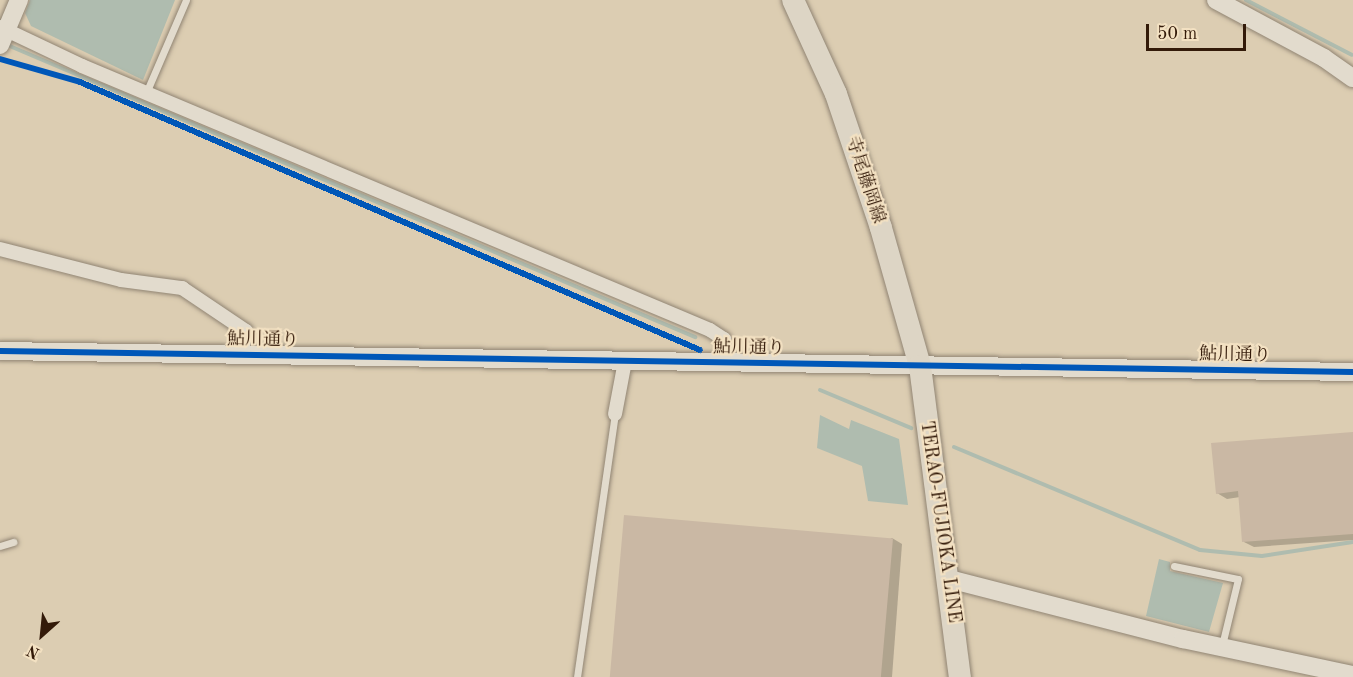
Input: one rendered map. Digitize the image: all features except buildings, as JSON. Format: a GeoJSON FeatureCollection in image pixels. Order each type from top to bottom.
{"type":"FeatureCollection","features":[{"type":"Feature","properties":{"kind":"main road","name":"寺尾藤岡線"},"geometry":{"type":"LineString","coordinates":[[793,0],[836,94],[881,228],[920,366]]}},
{"type":"Feature","properties":{"kind":"main road","name":"TERAO-FUJIOKA LINE"},"geometry":{"type":"LineString","coordinates":[[920,366],[950,579],[960,677]]}},
{"type":"Feature","properties":{"kind":"street"},"geometry":{"type":"LineString","coordinates":[[19,0],[2,34],[710,330],[724,339],[726,363]]}},
{"type":"Feature","properties":{"kind":"street"},"geometry":{"type":"LineString","coordinates":[[1216,0],[1324,58],[1353,78]]}},
{"type":"Feature","properties":{"kind":"street"},"geometry":{"type":"LineString","coordinates":[[0,249],[121,280],[182,288],[246,331],[241,354]]}},
{"type":"Feature","properties":{"kind":"street","name":"鮎川通り"},"geometry":{"type":"LineString","coordinates":[[0,351],[1353,372]]}},
{"type":"Feature","properties":{"kind":"street"},"geometry":{"type":"LineString","coordinates":[[615,414],[625,361]]}},
{"type":"Feature","properties":{"kind":"street"},"geometry":{"type":"LineString","coordinates":[[950,579],[1222,647],[1353,675]]}},
{"type":"Feature","properties":{"kind":"lane"},"geometry":{"type":"LineString","coordinates":[[147,93],[186,0]]}},
{"type":"Feature","properties":{"kind":"lane"},"geometry":{"type":"LineString","coordinates":[[577,677],[615,414]]}},
{"type":"Feature","properties":{"kind":"lane"},"geometry":{"type":"LineString","coordinates":[[0,546],[13,542]]}},
{"type":"Feature","properties":{"kind":"lane"},"geometry":{"type":"LineString","coordinates":[[1174,566],[1238,579],[1222,647]]}},
{"type":"Feature","properties":{"kind":"shaded area"},"geometry":{"type":"Polygon","coordinates":[[[30,0],[175,0],[143,80],[31,26],[25,13],[30,0]]]}},
{"type":"Feature","properties":{"kind":"shaded area"},"geometry":{"type":"Polygon","coordinates":[[[820,415],[849,429],[851,420],[899,439],[908,505],[868,501],[862,466],[817,448],[820,415]]]}},
{"type":"Feature","properties":{"kind":"shaded area"},"geometry":{"type":"Polygon","coordinates":[[[1159,559],[1170,562],[1170,571],[1223,583],[1209,632],[1146,616],[1159,559]]]}},
{"type":"Feature","properties":{"kind":"waterway"},"geometry":{"type":"LineString","coordinates":[[1246,0],[1352,55]]}},
{"type":"Feature","properties":{"kind":"waterway"},"geometry":{"type":"LineString","coordinates":[[5,44],[695,337]]}},
{"type":"Feature","properties":{"kind":"waterway"},"geometry":{"type":"LineString","coordinates":[[820,390],[911,428]]}},
{"type":"Feature","properties":{"kind":"waterway"},"geometry":{"type":"LineString","coordinates":[[954,447],[1200,550],[1262,556],[1353,542]]}},
{"type":"Feature","properties":{"kind":"cycle path"},"geometry":{"type":"LineString","coordinates":[[0,59],[80,82],[700,350]]}},
{"type":"Feature","properties":{"kind":"cycle path"},"geometry":{"type":"LineString","coordinates":[[0,351],[1353,372]]}}]}
